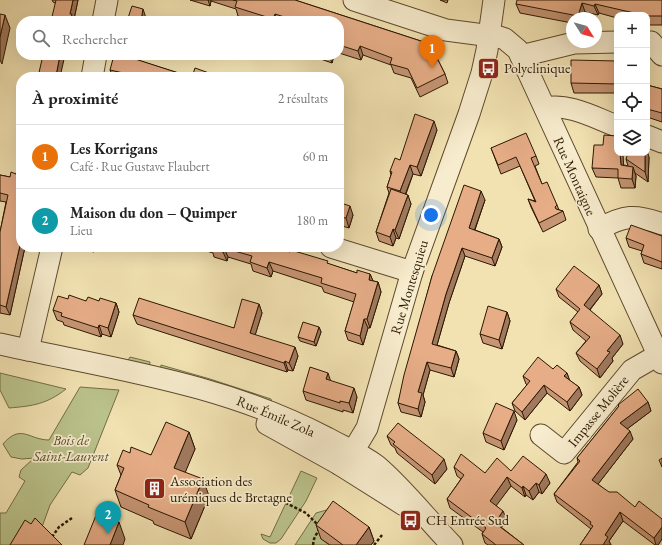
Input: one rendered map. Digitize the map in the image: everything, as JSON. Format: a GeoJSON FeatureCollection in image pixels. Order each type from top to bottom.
{"type":"FeatureCollection","features":[{"type":"Feature","properties":{"kind":"street"},"geometry":{"type":"LineString","coordinates":[[104,16],[107,0]]}},
{"type":"Feature","properties":{"kind":"street","name":"Rue Montaigne"},"geometry":{"type":"LineString","coordinates":[[354,0],[446,30],[489,35],[505,39],[514,45],[521,56],[599,229],[660,359]]}},
{"type":"Feature","properties":{"kind":"street"},"geometry":{"type":"LineString","coordinates":[[489,35],[494,0]]}},
{"type":"Feature","properties":{"kind":"street","name":"Rue Montesquieu"},"geometry":{"type":"LineString","coordinates":[[345,458],[367,428],[412,272],[469,114],[488,50],[489,35]]}},
{"type":"Feature","properties":{"kind":"street"},"geometry":{"type":"LineString","coordinates":[[521,56],[574,43],[614,42]]}},
{"type":"Feature","properties":{"kind":"street"},"geometry":{"type":"LineString","coordinates":[[93,72],[95,60]]}},
{"type":"Feature","properties":{"kind":"street"},"geometry":{"type":"LineString","coordinates":[[545,108],[552,106],[567,108],[614,125]]}},
{"type":"Feature","properties":{"kind":"street"},"geometry":{"type":"LineString","coordinates":[[650,137],[662,142]]}},
{"type":"Feature","properties":{"kind":"street"},"geometry":{"type":"LineString","coordinates":[[599,229],[616,219],[629,216],[649,219],[662,224]]}},
{"type":"Feature","properties":{"kind":"street"},"geometry":{"type":"LineString","coordinates":[[344,251],[412,272]]}},
{"type":"Feature","properties":{"kind":"street"},"geometry":{"type":"LineString","coordinates":[[28,350],[51,252]]}},
{"type":"Feature","properties":{"kind":"street","name":"Rue Émile Zola"},"geometry":{"type":"LineString","coordinates":[[0,344],[97,366],[153,376],[240,400],[280,415],[345,458],[381,470],[452,545]]}},
{"type":"Feature","properties":{"kind":"street","name":"Impasse Molière"},"geometry":{"type":"LineString","coordinates":[[541,435],[564,453],[632,370],[660,359]]}},
{"type":"Feature","properties":{"kind":"path"},"geometry":{"type":"LineString","coordinates":[[272,496],[306,513],[318,524],[320,527],[314,539],[313,545]]}},
{"type":"Feature","properties":{"kind":"path"},"geometry":{"type":"LineString","coordinates":[[52,537],[59,527],[72,518]]}},
{"type":"Feature","properties":{"kind":"path"},"geometry":{"type":"LineString","coordinates":[[318,524],[325,521]]}},
{"type":"Feature","properties":{"kind":"path"},"geometry":{"type":"LineString","coordinates":[[374,545],[382,535]]}},
{"type":"Feature","properties":{"kind":"green space"},"geometry":{"type":"Polygon","coordinates":[[[130,357],[150,362],[149,369],[127,362],[130,357]]]}},
{"type":"Feature","properties":{"kind":"green space"},"geometry":{"type":"Polygon","coordinates":[[[161,365],[271,399],[273,406],[160,370],[161,365]]]}},
{"type":"Feature","properties":{"kind":"green space","name":"Bois de Saint-Laurent"},"geometry":{"type":"Polygon","coordinates":[[[0,373],[66,389],[46,401],[9,408],[0,390],[0,373]]]}},
{"type":"Feature","properties":{"kind":"green space","name":"Bois de Saint-Laurent"},"geometry":{"type":"Polygon","coordinates":[[[80,387],[119,390],[88,468],[80,475],[72,472],[50,505],[38,538],[24,545],[0,545],[0,513],[6,513],[25,481],[19,477],[21,470],[34,458],[22,459],[11,457],[3,444],[9,438],[20,434],[49,440],[80,387]]]}},
{"type":"Feature","properties":{"kind":"green space"},"geometry":{"type":"Polygon","coordinates":[[[301,471],[317,478],[306,501],[281,539],[276,543],[270,543],[263,539],[261,534],[270,537],[301,471]]]}},
{"type":"Feature","properties":{"kind":"green space"},"geometry":{"type":"Polygon","coordinates":[[[330,509],[321,538],[329,545],[295,545],[316,513],[330,509]]]}},
{"type":"Feature","properties":{"kind":"building"},"geometry":{"type":"Polygon","coordinates":[[[56,0],[73,0],[70,14],[72,14],[71,16],[52,16],[56,0]]]}},
{"type":"Feature","properties":{"kind":"building"},"geometry":{"type":"Polygon","coordinates":[[[233,0],[295,0],[430,44],[445,74],[417,88],[408,69],[390,64],[392,58],[360,46],[358,51],[344,47],[344,16],[281,16],[275,14],[274,16],[264,16],[235,7],[237,1],[233,0]]]}},
{"type":"Feature","properties":{"kind":"building"},"geometry":{"type":"Polygon","coordinates":[[[517,0],[662,0],[662,16],[650,16],[650,12],[630,12],[595,4],[594,6],[582,3],[579,12],[566,12],[566,14],[516,4],[517,0]]]}},
{"type":"Feature","properties":{"kind":"building"},"geometry":{"type":"Polygon","coordinates":[[[132,6],[143,9],[142,16],[129,16],[132,6]]]}},
{"type":"Feature","properties":{"kind":"building"},"geometry":{"type":"Polygon","coordinates":[[[0,14],[5,15],[0,37],[0,14]]]}},
{"type":"Feature","properties":{"kind":"building"},"geometry":{"type":"Polygon","coordinates":[[[42,60],[59,60],[57,72],[39,72],[42,60]]]}},
{"type":"Feature","properties":{"kind":"building"},"geometry":{"type":"Polygon","coordinates":[[[113,60],[138,60],[175,72],[119,72],[110,70],[113,60]]]}},
{"type":"Feature","properties":{"kind":"building"},"geometry":{"type":"Polygon","coordinates":[[[571,60],[614,61],[614,84],[571,83],[571,60]]]}},
{"type":"Feature","properties":{"kind":"building"},"geometry":{"type":"Polygon","coordinates":[[[195,68],[206,72],[194,72],[195,68]]]}},
{"type":"Feature","properties":{"kind":"building"},"geometry":{"type":"Polygon","coordinates":[[[650,86],[662,89],[662,113],[650,110],[650,86]]]}},
{"type":"Feature","properties":{"kind":"building"},"geometry":{"type":"Polygon","coordinates":[[[415,114],[434,121],[417,167],[410,165],[400,191],[387,187],[392,172],[390,171],[395,158],[400,160],[415,114]]]}},
{"type":"Feature","properties":{"kind":"building"},"geometry":{"type":"Polygon","coordinates":[[[526,133],[536,156],[531,158],[542,184],[547,182],[557,205],[555,207],[556,209],[563,211],[539,223],[528,199],[536,202],[516,157],[498,165],[491,148],[526,133]]]}},
{"type":"Feature","properties":{"kind":"building"},"geometry":{"type":"Polygon","coordinates":[[[604,135],[614,136],[614,156],[620,156],[621,165],[633,167],[632,179],[618,178],[618,169],[592,168],[594,145],[603,145],[604,135]]]}},
{"type":"Feature","properties":{"kind":"building"},"geometry":{"type":"Polygon","coordinates":[[[627,156],[645,156],[645,172],[626,159],[627,156]]]}},
{"type":"Feature","properties":{"kind":"building"},"geometry":{"type":"Polygon","coordinates":[[[11,172],[16,174],[16,252],[18,252],[6,307],[0,305],[0,232],[8,195],[0,193],[0,175],[10,177],[11,172]]]}},
{"type":"Feature","properties":{"kind":"building"},"geometry":{"type":"Polygon","coordinates":[[[464,185],[481,191],[469,228],[499,239],[492,258],[462,248],[446,294],[432,344],[456,351],[451,368],[427,362],[418,392],[422,393],[418,409],[398,403],[404,375],[432,276],[464,185]]]}},
{"type":"Feature","properties":{"kind":"building"},"geometry":{"type":"Polygon","coordinates":[[[391,189],[408,195],[395,230],[393,229],[390,237],[376,232],[391,189]]]}},
{"type":"Feature","properties":{"kind":"building"},"geometry":{"type":"Polygon","coordinates":[[[344,204],[350,206],[346,218],[344,218],[344,204]]]}},
{"type":"Feature","properties":{"kind":"building"},"geometry":{"type":"Polygon","coordinates":[[[631,225],[662,236],[662,262],[641,254],[644,245],[626,238],[631,225]]]}},
{"type":"Feature","properties":{"kind":"building"},"geometry":{"type":"Polygon","coordinates":[[[238,252],[298,252],[328,261],[327,263],[357,273],[357,270],[370,274],[369,280],[378,282],[367,319],[364,319],[360,336],[345,331],[356,294],[321,283],[322,278],[269,262],[267,268],[250,262],[252,256],[238,252]]]}},
{"type":"Feature","properties":{"kind":"building"},"geometry":{"type":"Polygon","coordinates":[[[574,266],[599,285],[584,305],[620,335],[607,351],[610,352],[597,369],[576,353],[590,337],[570,322],[580,309],[556,289],[574,266]]]}},
{"type":"Feature","properties":{"kind":"building"},"geometry":{"type":"Polygon","coordinates":[[[69,295],[86,301],[88,297],[99,301],[100,298],[116,303],[108,328],[99,325],[98,328],[61,316],[62,313],[53,310],[58,296],[68,299],[69,295]]]}},
{"type":"Feature","properties":{"kind":"building"},"geometry":{"type":"Polygon","coordinates":[[[139,298],[234,328],[242,299],[259,304],[250,333],[295,347],[289,363],[285,361],[284,363],[133,315],[139,298]]]}},
{"type":"Feature","properties":{"kind":"building"},"geometry":{"type":"Polygon","coordinates":[[[488,306],[507,312],[499,340],[480,334],[488,306]]]}},
{"type":"Feature","properties":{"kind":"building"},"geometry":{"type":"Polygon","coordinates":[[[303,322],[319,327],[314,342],[298,337],[303,322]]]}},
{"type":"Feature","properties":{"kind":"building"},"geometry":{"type":"Polygon","coordinates":[[[538,357],[553,369],[557,365],[567,373],[564,376],[579,387],[567,402],[544,385],[522,412],[512,403],[530,381],[523,376],[538,357]]]}},
{"type":"Feature","properties":{"kind":"building"},"geometry":{"type":"Polygon","coordinates":[[[310,367],[328,373],[326,379],[354,388],[349,403],[340,401],[340,403],[303,391],[310,367]]]}},
{"type":"Feature","properties":{"kind":"building"},"geometry":{"type":"Polygon","coordinates":[[[638,389],[648,402],[620,423],[630,431],[592,480],[609,492],[617,492],[635,507],[639,501],[662,519],[662,527],[654,538],[620,512],[605,535],[608,537],[603,545],[580,545],[593,526],[590,524],[591,522],[554,494],[580,461],[577,458],[619,406],[618,405],[638,389]]]}},
{"type":"Feature","properties":{"kind":"building"},"geometry":{"type":"Polygon","coordinates":[[[496,403],[514,411],[501,441],[483,433],[496,403]]]}},
{"type":"Feature","properties":{"kind":"building"},"geometry":{"type":"Polygon","coordinates":[[[166,422],[189,432],[174,468],[203,479],[185,522],[148,507],[149,505],[115,490],[124,468],[117,465],[123,450],[130,453],[131,447],[151,455],[166,422]]]}},
{"type":"Feature","properties":{"kind":"building"},"geometry":{"type":"Polygon","coordinates":[[[398,423],[444,459],[432,475],[393,444],[395,442],[387,436],[398,423]]]}},
{"type":"Feature","properties":{"kind":"building"},"geometry":{"type":"Polygon","coordinates":[[[461,454],[485,473],[497,458],[511,471],[523,456],[546,474],[539,485],[536,483],[529,491],[523,486],[522,488],[507,477],[490,501],[503,511],[495,523],[524,545],[496,545],[482,534],[486,528],[447,499],[464,475],[454,467],[461,454]]]}},
{"type":"Feature","properties":{"kind":"building"},"geometry":{"type":"Polygon","coordinates":[[[662,458],[662,467],[659,460],[662,458]]]}},
{"type":"Feature","properties":{"kind":"building"},"geometry":{"type":"Polygon","coordinates":[[[333,501],[369,527],[356,545],[343,545],[316,525],[333,501]]]}},
{"type":"Feature","properties":{"kind":"building"},"geometry":{"type":"Polygon","coordinates":[[[97,513],[119,522],[110,545],[84,545],[97,513]]]}},
{"type":"Feature","properties":{"kind":"building"},"geometry":{"type":"Polygon","coordinates":[[[35,518],[62,545],[10,545],[25,520],[31,524],[35,518]]]}},
{"type":"Feature","properties":{"kind":"place","name":"Les Korrigans"},"geometry":{"type":"Point","coordinates":[432,68]}},
{"type":"Feature","properties":{"kind":"place","name":"Polyclinique"},"geometry":{"type":"Point","coordinates":[489,68]}},
{"type":"Feature","properties":{"kind":"place","name":"Association des urémiques de Bretagne"},"geometry":{"type":"Point","coordinates":[155,489]}},
{"type":"Feature","properties":{"kind":"place","name":"CH Entrée Sud"},"geometry":{"type":"Point","coordinates":[410,520]}},
{"type":"Feature","properties":{"kind":"place","name":"Maison du don – Quimper"},"geometry":{"type":"Point","coordinates":[108,534]}}]}
